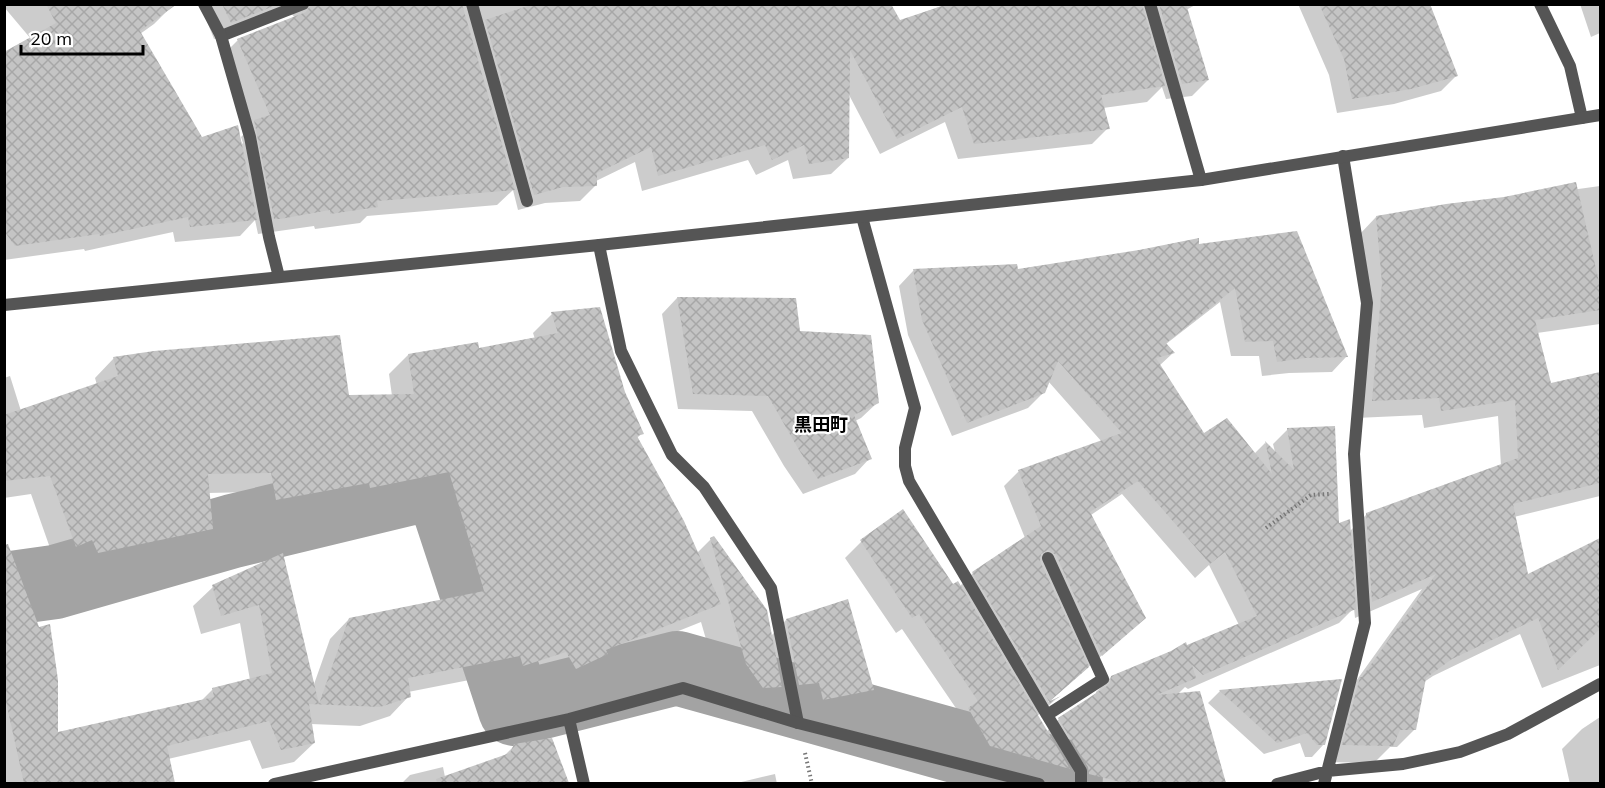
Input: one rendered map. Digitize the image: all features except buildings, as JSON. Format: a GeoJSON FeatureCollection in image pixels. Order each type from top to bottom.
{"type":"FeatureCollection","features":[{"type":"Feature","properties":{"kind":"street"},"geometry":{"type":"LineString","coordinates":[[204,4],[221,36],[250,137],[268,237],[279,277]]}},
{"type":"Feature","properties":{"kind":"street"},"geometry":{"type":"LineString","coordinates":[[221,36],[303,4]]}},
{"type":"Feature","properties":{"kind":"street"},"geometry":{"type":"LineString","coordinates":[[472,4],[527,201]]}},
{"type":"Feature","properties":{"kind":"street"},"geometry":{"type":"LineString","coordinates":[[1150,4],[1201,180]]}},
{"type":"Feature","properties":{"kind":"street"},"geometry":{"type":"LineString","coordinates":[[1540,4],[1570,66],[1582,118]]}},
{"type":"Feature","properties":{"kind":"street"},"geometry":{"type":"LineString","coordinates":[[4,305],[599,245],[1201,180],[1600,115]]}},
{"type":"Feature","properties":{"kind":"street"},"geometry":{"type":"LineString","coordinates":[[1324,783],[1365,623],[1354,454],[1367,303],[1343,156]]}},
{"type":"Feature","properties":{"kind":"street"},"geometry":{"type":"LineString","coordinates":[[862,217],[915,408],[904,448],[909,481],[1081,771],[1081,783]]}},
{"type":"Feature","properties":{"kind":"street"},"geometry":{"type":"LineString","coordinates":[[599,245],[621,351],[672,455],[704,487],[771,588],[797,722]]}},
{"type":"Feature","properties":{"kind":"street"},"geometry":{"type":"LineString","coordinates":[[1047,715],[1103,679],[1048,558]]}},
{"type":"Feature","properties":{"kind":"street"},"geometry":{"type":"LineString","coordinates":[[1277,783],[1327,771],[1402,764],[1460,752],[1508,734],[1600,684]]}},
{"type":"Feature","properties":{"kind":"street"},"geometry":{"type":"LineString","coordinates":[[274,783],[569,719],[683,688],[797,722],[1039,783]]}},
{"type":"Feature","properties":{"kind":"street"},"geometry":{"type":"LineString","coordinates":[[569,719],[584,783]]}},
{"type":"Feature","properties":{"kind":"path"},"geometry":{"type":"LineString","coordinates":[[1266,528],[1311,495],[1357,493]]}},
{"type":"Feature","properties":{"kind":"waterway"},"geometry":{"type":"LineString","coordinates":[[4,589],[55,582],[233,531],[440,481],[515,709],[677,668],[1066,777]]}},
{"type":"Feature","properties":{"kind":"district","name":"黒田町"},"geometry":{"type":"Point","coordinates":[821,425]}}]}
